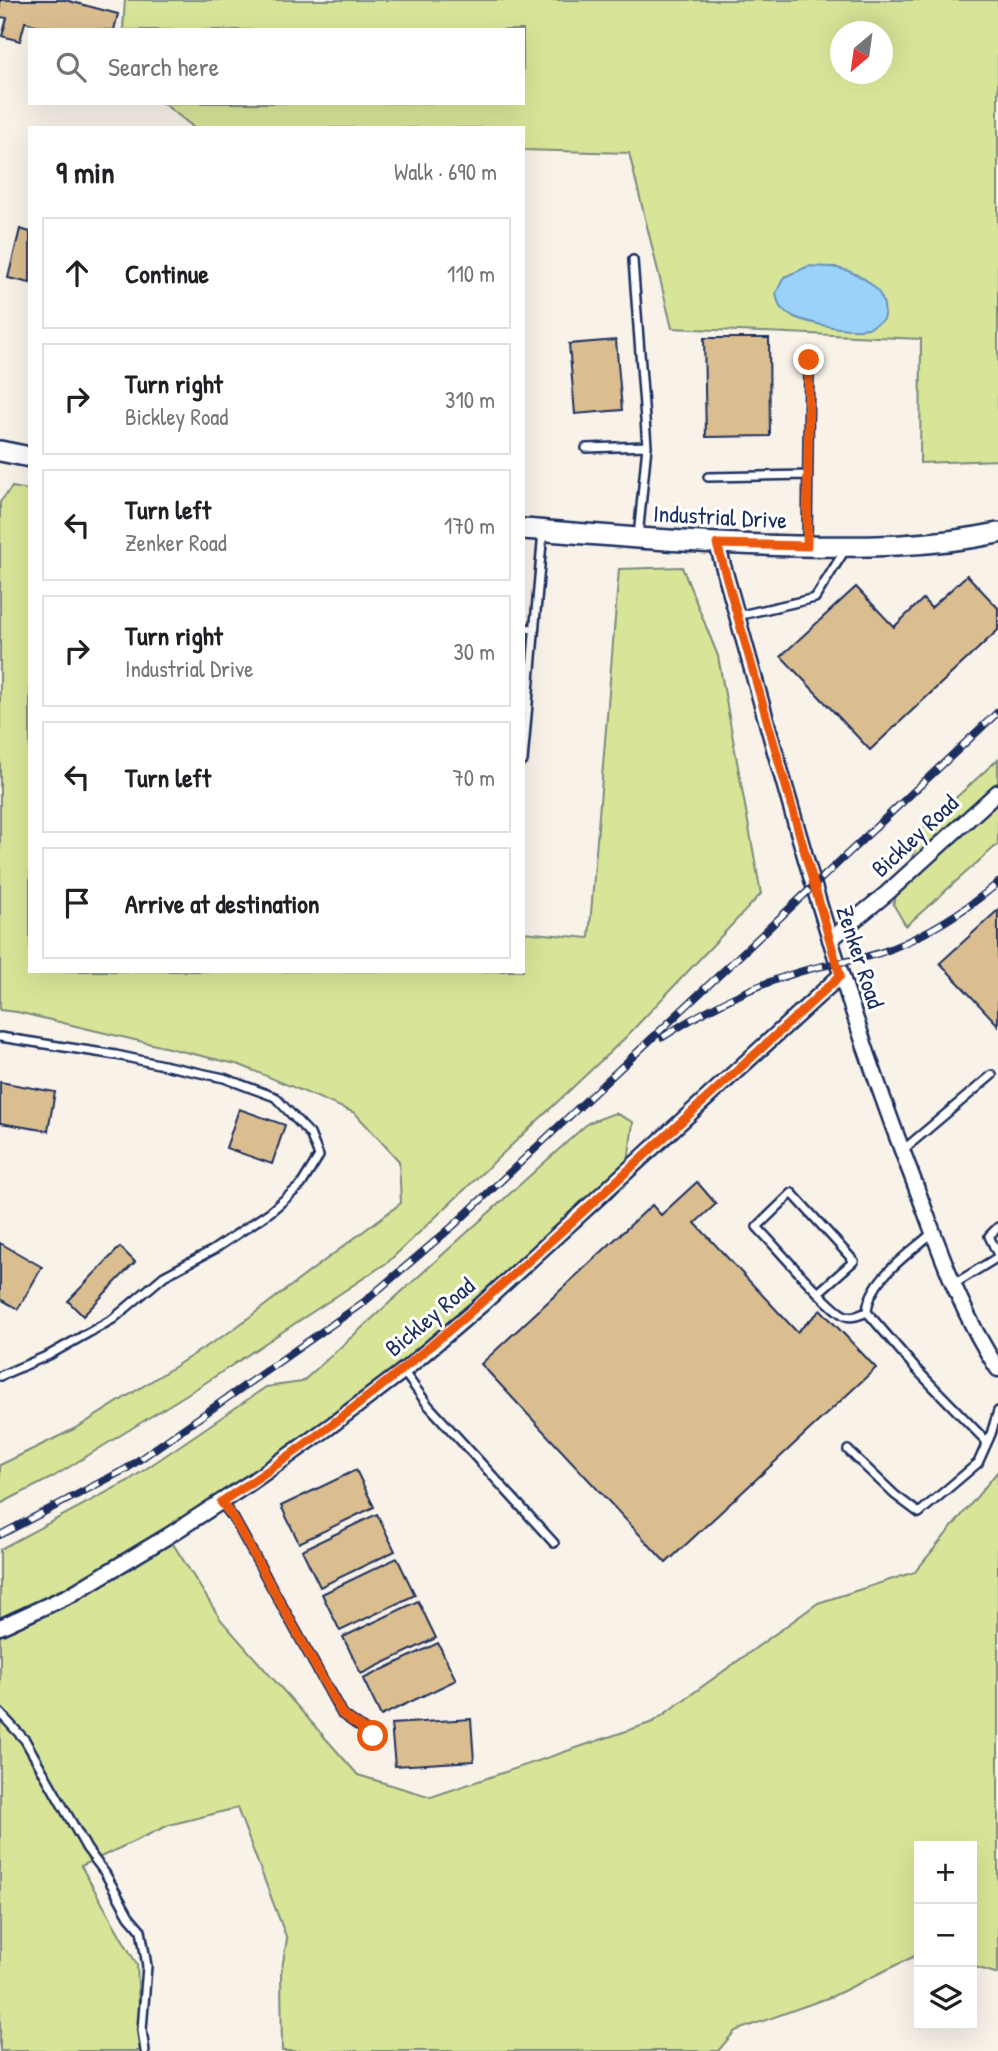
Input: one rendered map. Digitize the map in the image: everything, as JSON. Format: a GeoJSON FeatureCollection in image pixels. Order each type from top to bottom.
{"type":"FeatureCollection","features":[{"type":"Feature","properties":{"kind":"street"},"geometry":{"type":"LineString","coordinates":[[0,451],[28,457]]}},
{"type":"Feature","properties":{"kind":"street","name":"Industrial Drive"},"geometry":{"type":"LineString","coordinates":[[533,529],[717,544],[848,547],[914,546],[998,533]]}},
{"type":"Feature","properties":{"kind":"street","name":"Zenker Road"},"geometry":{"type":"LineString","coordinates":[[717,544],[840,976],[902,1151],[954,1284],[976,1333],[998,1369]]}},
{"type":"Feature","properties":{"kind":"street","name":"Bickley Road"},"geometry":{"type":"LineString","coordinates":[[830,940],[886,894],[998,792]]}},
{"type":"Feature","properties":{"kind":"street","name":"Bickley Road"},"geometry":{"type":"LineString","coordinates":[[0,1627],[70,1595],[221,1502],[329,1427],[402,1371],[481,1305],[840,976]]}},
{"type":"Feature","properties":{"kind":"lane"},"geometry":{"type":"LineString","coordinates":[[633,260],[647,446],[638,538]]}},
{"type":"Feature","properties":{"kind":"lane"},"geometry":{"type":"LineString","coordinates":[[807,546],[809,360]]}},
{"type":"Feature","properties":{"kind":"lane"},"geometry":{"type":"LineString","coordinates":[[586,448],[647,446]]}},
{"type":"Feature","properties":{"kind":"lane"},"geometry":{"type":"LineString","coordinates":[[708,477],[808,475]]}},
{"type":"Feature","properties":{"kind":"lane"},"geometry":{"type":"LineString","coordinates":[[525,737],[534,628],[533,529]]}},
{"type":"Feature","properties":{"kind":"lane"},"geometry":{"type":"LineString","coordinates":[[737,616],[815,598],[848,547]]}},
{"type":"Feature","properties":{"kind":"lane"},"geometry":{"type":"LineString","coordinates":[[525,628],[534,628]]}},
{"type":"Feature","properties":{"kind":"lane"},"geometry":{"type":"LineString","coordinates":[[0,1037],[116,1055],[224,1078],[275,1097],[310,1134],[319,1156],[301,1185],[270,1212],[214,1250],[164,1276],[113,1319],[49,1355],[0,1376]]}},
{"type":"Feature","properties":{"kind":"lane"},"geometry":{"type":"LineString","coordinates":[[902,1151],[992,1075]]}},
{"type":"Feature","properties":{"kind":"lane"},"geometry":{"type":"LineString","coordinates":[[818,1292],[854,1261],[792,1193],[758,1227],[818,1292],[844,1316],[856,1317],[867,1312]]}},
{"type":"Feature","properties":{"kind":"lane"},"geometry":{"type":"LineString","coordinates":[[954,1284],[998,1256],[989,1236],[998,1227]]}},
{"type":"Feature","properties":{"kind":"lane"},"geometry":{"type":"LineString","coordinates":[[934,1232],[885,1275],[867,1301],[867,1312],[917,1370],[987,1442]]}},
{"type":"Feature","properties":{"kind":"lane"},"geometry":{"type":"LineString","coordinates":[[402,1371],[428,1405],[554,1543]]}},
{"type":"Feature","properties":{"kind":"lane"},"geometry":{"type":"LineString","coordinates":[[848,1450],[919,1514],[978,1463],[998,1411]]}},
{"type":"Feature","properties":{"kind":"lane"},"geometry":{"type":"LineString","coordinates":[[221,1502],[234,1519],[342,1714],[373,1736]]}},
{"type":"Feature","properties":{"kind":"lane"},"geometry":{"type":"LineString","coordinates":[[0,1713],[26,1740],[87,1849],[105,1873],[129,1916],[141,1930],[147,1966],[142,2030],[145,2051]]}},
{"type":"Feature","properties":{"kind":"green space"},"geometry":{"type":"Polygon","coordinates":[[[125,0],[998,0],[998,460],[920,463],[921,339],[672,328],[629,153],[525,150],[525,126],[192,126],[166,105],[525,105],[525,28],[123,28],[125,0]],[[809,267],[785,277],[794,317],[839,328],[861,328],[883,320],[836,267],[809,267]]]}},
{"type":"Feature","properties":{"kind":"green space"},"geometry":{"type":"Polygon","coordinates":[[[12,487],[28,490],[28,973],[525,973],[525,932],[589,938],[619,569],[682,567],[718,656],[761,894],[626,1037],[388,1262],[205,1383],[53,1477],[0,1504],[0,1465],[78,1427],[231,1331],[401,1203],[399,1161],[355,1113],[240,1065],[0,1010],[0,502],[12,487]]]}},
{"type":"Feature","properties":{"kind":"green space"},"geometry":{"type":"Polygon","coordinates":[[[998,759],[998,844],[906,926],[893,904],[924,827],[998,759]]]}},
{"type":"Feature","properties":{"kind":"green space"},"geometry":{"type":"Polygon","coordinates":[[[615,1113],[633,1122],[627,1171],[407,1368],[168,1536],[221,1620],[358,1775],[431,1797],[653,1722],[818,1603],[915,1572],[998,1471],[998,1974],[977,1968],[977,1841],[914,1841],[914,1956],[833,1996],[735,2031],[718,2051],[282,2051],[281,1974],[287,1939],[237,1808],[169,1825],[81,1866],[137,1965],[141,2051],[0,2051],[0,1549],[128,1481],[266,1387],[302,1382],[588,1123],[615,1113]]]}},
{"type":"Feature","properties":{"kind":"water"},"geometry":{"type":"Polygon","coordinates":[[[809,266],[837,268],[865,279],[883,301],[883,320],[868,328],[849,329],[809,322],[788,313],[780,307],[776,293],[784,277],[809,266]]]}},
{"type":"Feature","properties":{"kind":"building"},"geometry":{"type":"Polygon","coordinates":[[[0,0],[65,0],[118,14],[114,28],[48,28],[25,22],[20,41],[2,36],[7,18],[0,17],[0,0]]]}},
{"type":"Feature","properties":{"kind":"building"},"geometry":{"type":"Polygon","coordinates":[[[20,229],[28,231],[28,283],[8,278],[20,229]]]}},
{"type":"Feature","properties":{"kind":"building"},"geometry":{"type":"Polygon","coordinates":[[[704,338],[769,338],[770,436],[706,437],[704,338]]]}},
{"type":"Feature","properties":{"kind":"building"},"geometry":{"type":"Polygon","coordinates":[[[616,340],[622,410],[575,414],[569,344],[616,340]]]}},
{"type":"Feature","properties":{"kind":"building"},"geometry":{"type":"Polygon","coordinates":[[[967,575],[998,608],[998,630],[870,750],[781,656],[856,587],[894,627],[923,599],[931,608],[967,575]]]}},
{"type":"Feature","properties":{"kind":"building"},"geometry":{"type":"Polygon","coordinates":[[[998,910],[998,1025],[940,963],[998,910]]]}},
{"type":"Feature","properties":{"kind":"building"},"geometry":{"type":"Polygon","coordinates":[[[0,1082],[55,1092],[48,1131],[0,1123],[0,1082]]]}},
{"type":"Feature","properties":{"kind":"building"},"geometry":{"type":"Polygon","coordinates":[[[239,1109],[285,1125],[272,1164],[226,1148],[239,1109]]]}},
{"type":"Feature","properties":{"kind":"building"},"geometry":{"type":"Polygon","coordinates":[[[697,1182],[716,1204],[695,1223],[797,1332],[821,1310],[876,1368],[666,1563],[481,1364],[652,1205],[661,1215],[697,1182]]]}},
{"type":"Feature","properties":{"kind":"building"},"geometry":{"type":"Polygon","coordinates":[[[0,1243],[42,1267],[18,1309],[0,1299],[0,1243]]]}},
{"type":"Feature","properties":{"kind":"building"},"geometry":{"type":"Polygon","coordinates":[[[120,1247],[135,1262],[83,1316],[68,1301],[120,1247]]]}},
{"type":"Feature","properties":{"kind":"building"},"geometry":{"type":"Polygon","coordinates":[[[356,1470],[374,1507],[299,1543],[281,1506],[356,1470]]]}},
{"type":"Feature","properties":{"kind":"building"},"geometry":{"type":"Polygon","coordinates":[[[377,1514],[395,1551],[320,1587],[302,1550],[377,1514]]]}},
{"type":"Feature","properties":{"kind":"building"},"geometry":{"type":"Polygon","coordinates":[[[397,1558],[415,1595],[340,1631],[322,1594],[397,1558]]]}},
{"type":"Feature","properties":{"kind":"building"},"geometry":{"type":"Polygon","coordinates":[[[418,1601],[436,1638],[361,1674],[343,1637],[418,1601]]]}},
{"type":"Feature","properties":{"kind":"building"},"geometry":{"type":"Polygon","coordinates":[[[438,1643],[456,1680],[381,1716],[363,1679],[438,1643]]]}},
{"type":"Feature","properties":{"kind":"building"},"geometry":{"type":"Polygon","coordinates":[[[471,1719],[474,1761],[395,1766],[391,1724],[471,1719]]]}},
{"type":"Feature","properties":{"kind":"railway"},"geometry":{"type":"LineString","coordinates":[[0,1535],[126,1469],[364,1302],[453,1226],[998,712]]}},
{"type":"Feature","properties":{"kind":"railway"},"geometry":{"type":"LineString","coordinates":[[663,1037],[712,1008],[764,984],[810,969],[877,954],[903,944],[946,921],[998,883]]}},
{"type":"Feature","properties":{"kind":"route"},"geometry":{"type":"LineString","coordinates":[[373,1736],[342,1714],[234,1519],[221,1502],[329,1427],[407,1368],[481,1305],[840,976],[717,544],[807,546],[809,360]]}}]}
